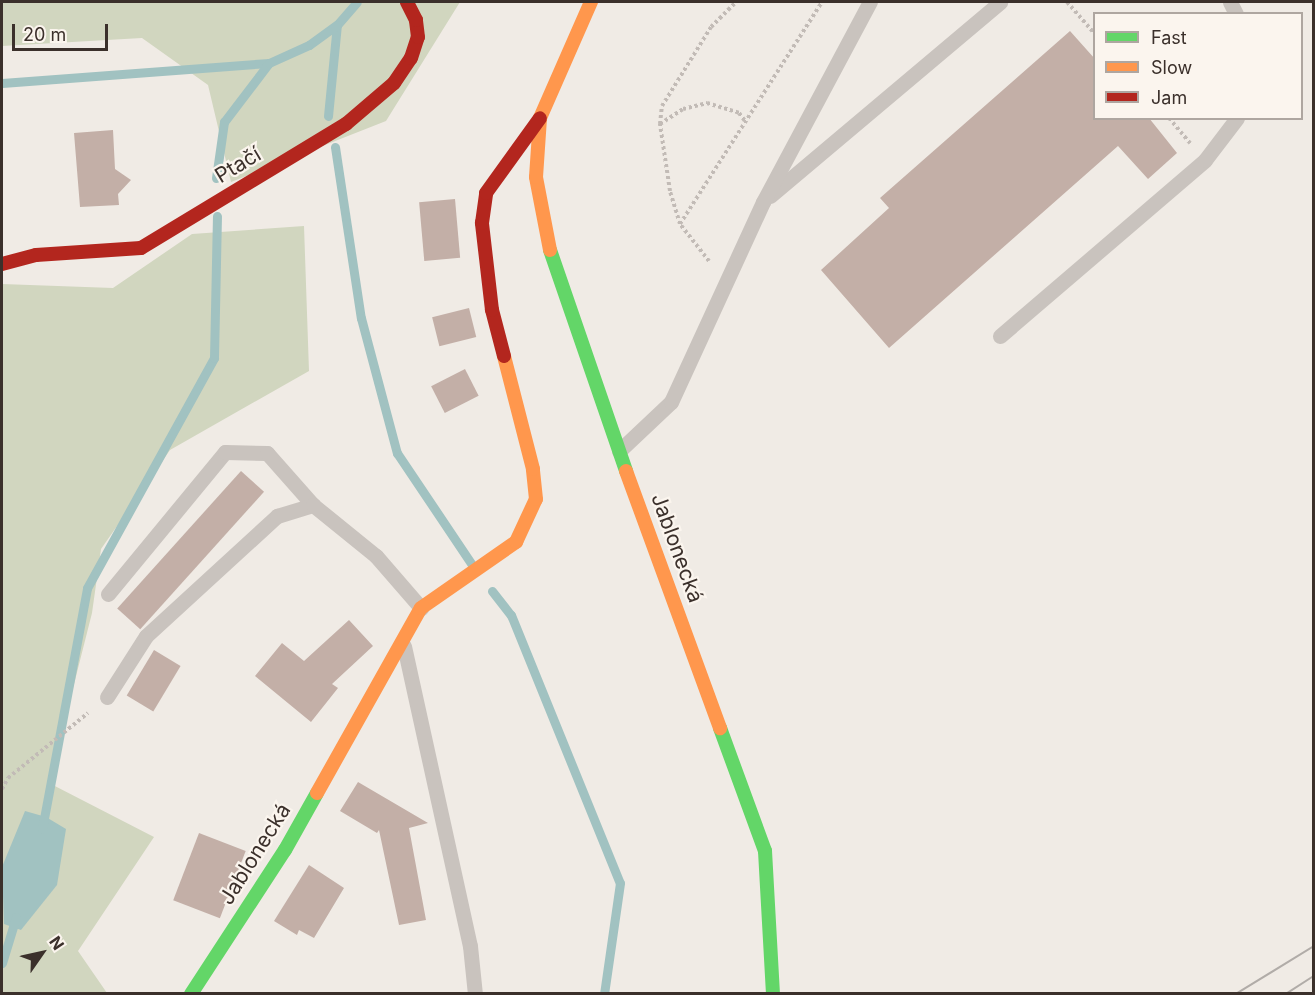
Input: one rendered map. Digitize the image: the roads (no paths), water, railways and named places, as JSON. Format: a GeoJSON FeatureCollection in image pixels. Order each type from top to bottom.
{"type":"FeatureCollection","features":[{"type":"Feature","properties":{"kind":"street","name":"Ptačí"},"geometry":{"type":"LineString","coordinates":[[2,264],[36,255],[141,248],[346,124],[394,83],[411,58],[418,37],[416,20],[407,2]]}},
{"type":"Feature","properties":{"kind":"street","name":"Jablonecká"},"geometry":{"type":"LineString","coordinates":[[191,993],[285,850],[421,608],[516,542],[536,499],[533,469],[492,310],[482,223],[486,193],[540,118],[590,2]]}},
{"type":"Feature","properties":{"kind":"street","name":"Jablonecká"},"geometry":{"type":"LineString","coordinates":[[540,118],[536,177],[543,229],[619,451],[765,851],[773,993]]}},
{"type":"Feature","properties":{"kind":"lane"},"geometry":{"type":"LineString","coordinates":[[619,451],[671,402],[763,202],[870,2]]}},
{"type":"Feature","properties":{"kind":"lane"},"geometry":{"type":"LineString","coordinates":[[763,202],[1000,2]]}},
{"type":"Feature","properties":{"kind":"lane"},"geometry":{"type":"LineString","coordinates":[[1000,336],[1205,159],[1236,120]]}},
{"type":"Feature","properties":{"kind":"lane"},"geometry":{"type":"LineString","coordinates":[[108,594],[225,452],[267,453],[313,505],[376,556],[421,608]]}},
{"type":"Feature","properties":{"kind":"lane"},"geometry":{"type":"LineString","coordinates":[[107,697],[146,636],[277,516],[313,505]]}},
{"type":"Feature","properties":{"kind":"lane"},"geometry":{"type":"LineString","coordinates":[[403,640],[470,946],[475,993]]}},
{"type":"Feature","properties":{"kind":"water"},"geometry":{"type":"Polygon","coordinates":[[[25,811],[46,817],[66,829],[57,885],[21,930],[4,924],[2,867],[25,811]]]}},
{"type":"Feature","properties":{"kind":"waterway"},"geometry":{"type":"LineString","coordinates":[[328,116],[337,25],[357,2]]}},
{"type":"Feature","properties":{"kind":"waterway"},"geometry":{"type":"LineString","coordinates":[[216,178],[224,122],[269,63],[309,45],[337,25]]}},
{"type":"Feature","properties":{"kind":"waterway"},"geometry":{"type":"LineString","coordinates":[[2,83],[269,63]]}},
{"type":"Feature","properties":{"kind":"waterway"},"geometry":{"type":"LineString","coordinates":[[335,147],[361,318],[397,453],[471,563]]}},
{"type":"Feature","properties":{"kind":"waterway"},"geometry":{"type":"LineString","coordinates":[[42,829],[87,588],[214,358],[217,216]]}},
{"type":"Feature","properties":{"kind":"waterway"},"geometry":{"type":"LineString","coordinates":[[492,591],[511,615],[620,883],[604,994]]}},
{"type":"Feature","properties":{"kind":"waterway"},"geometry":{"type":"LineString","coordinates":[[2,963],[16,917]]}},
{"type":"Feature","properties":{"kind":"tram line"},"geometry":{"type":"LineString","coordinates":[[1236,994],[1314,946]]}},
{"type":"Feature","properties":{"kind":"tram line"},"geometry":{"type":"LineString","coordinates":[[1286,994],[1314,976]]}}]}
